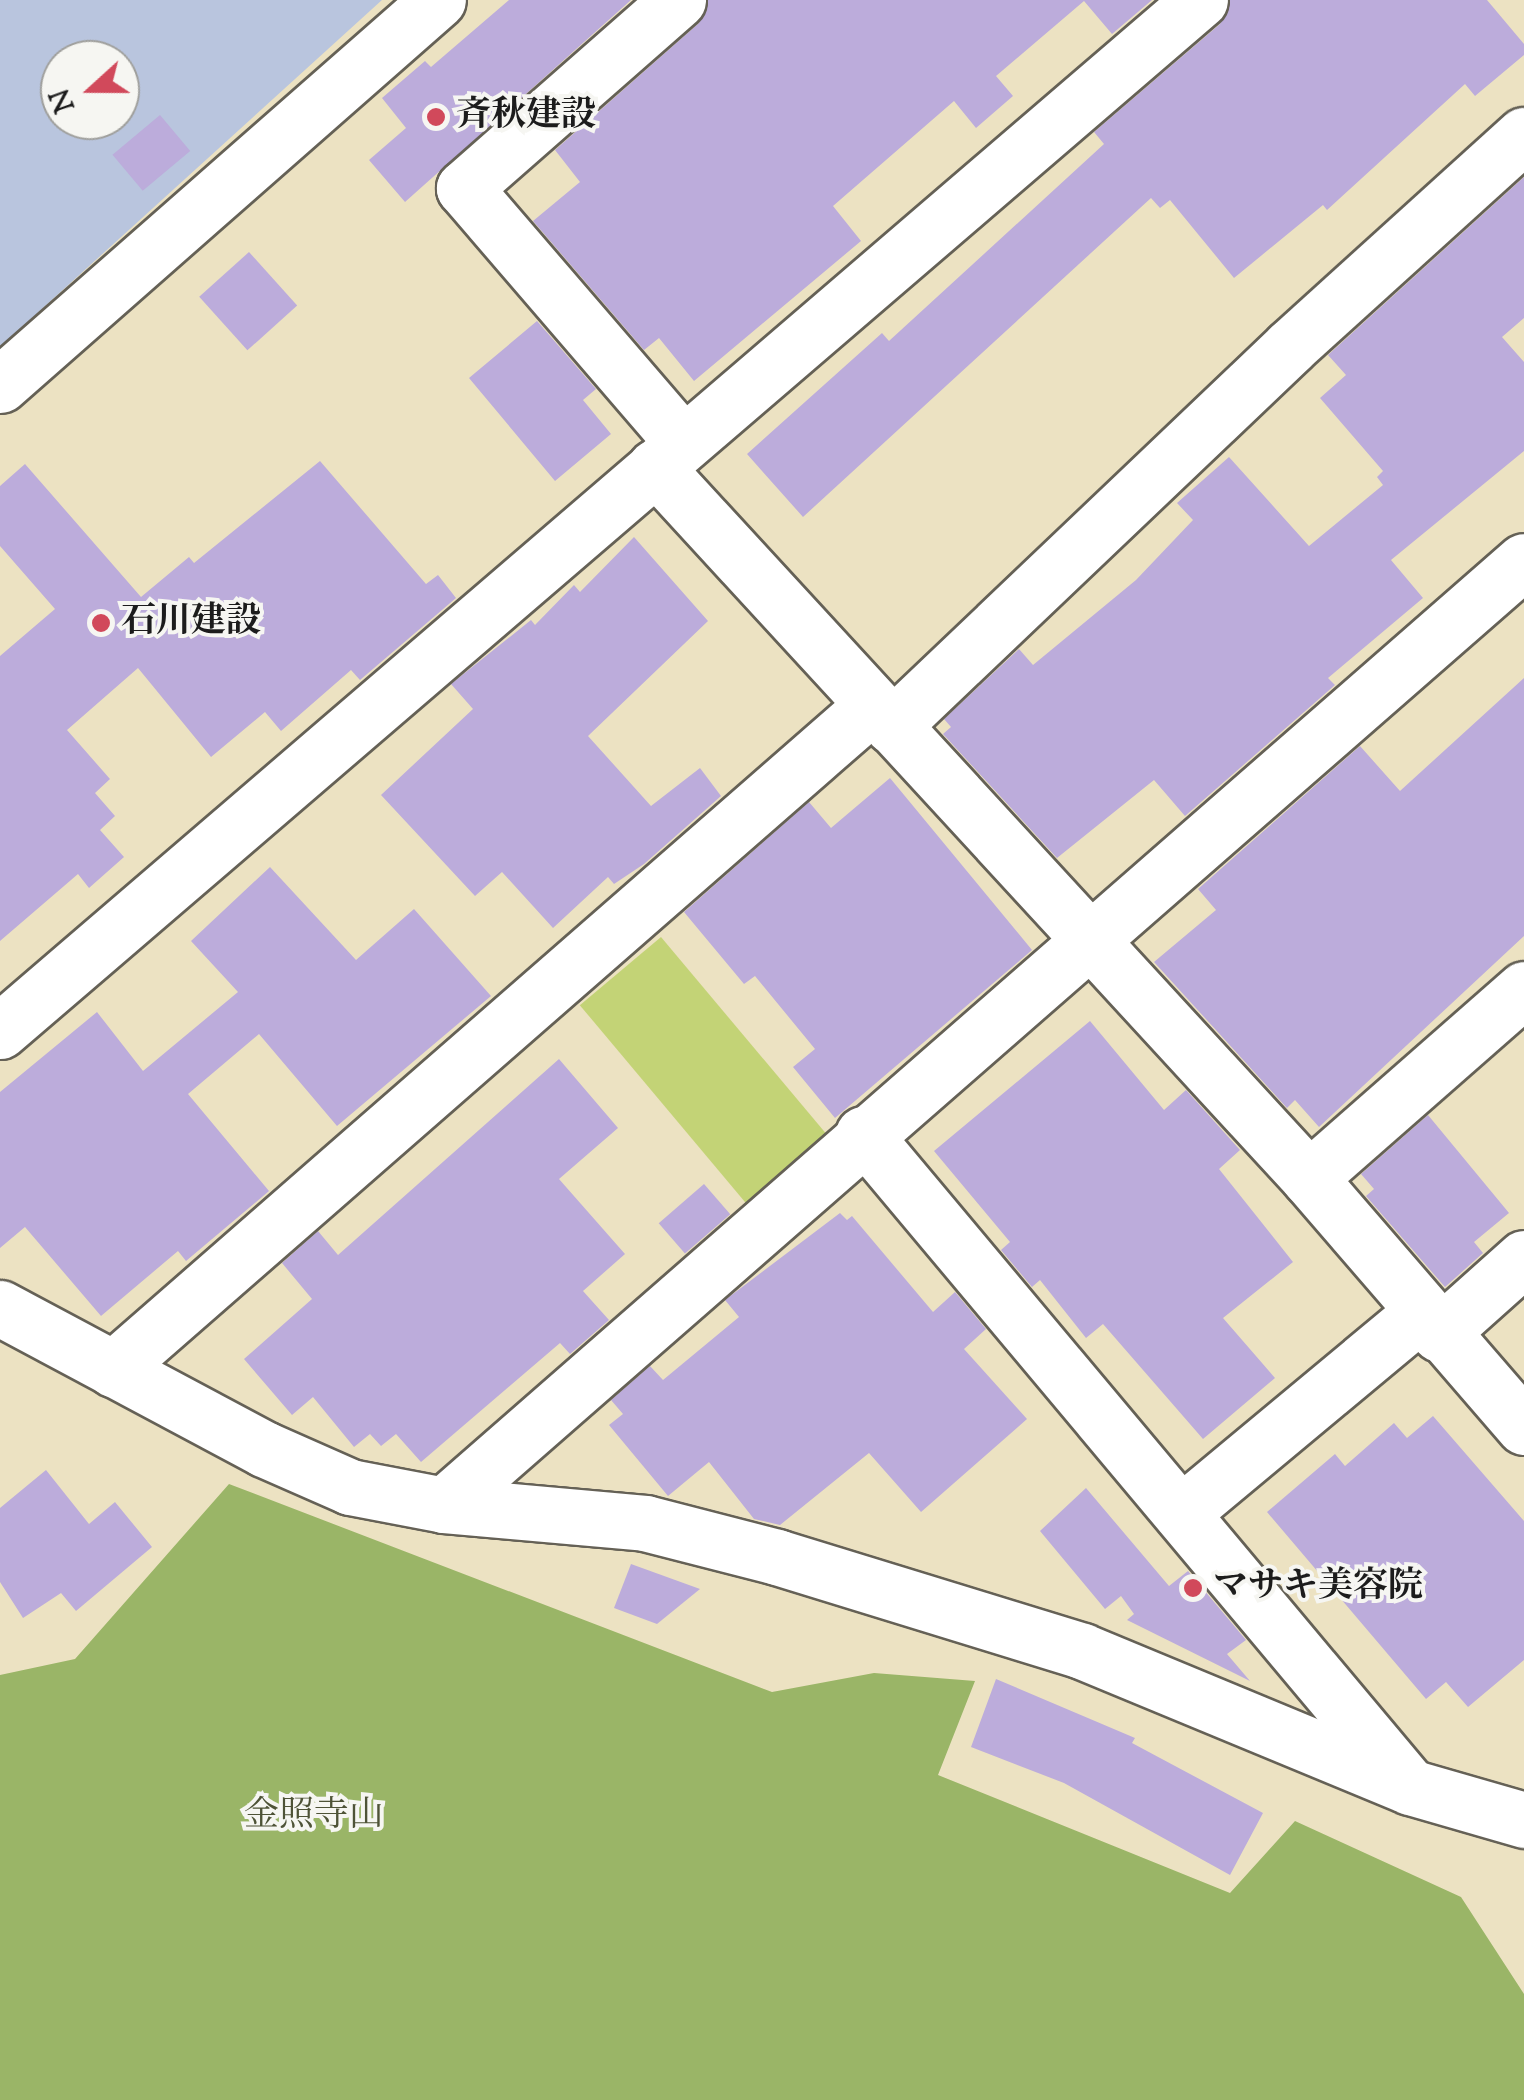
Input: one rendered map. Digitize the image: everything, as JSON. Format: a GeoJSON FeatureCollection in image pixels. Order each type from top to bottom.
{"type":"FeatureCollection","features":[{"type":"Feature","properties":{"kind":"street"},"geometry":{"type":"LineString","coordinates":[[0,385],[438,0]]}},
{"type":"Feature","properties":{"kind":"street"},"geometry":{"type":"LineString","coordinates":[[678,0],[464,188],[669,455],[882,716],[1309,1178],[1430,1324],[1524,1427]]}},
{"type":"Feature","properties":{"kind":"street"},"geometry":{"type":"LineString","coordinates":[[0,1031],[1200,0]]}},
{"type":"Feature","properties":{"kind":"street"},"geometry":{"type":"LineString","coordinates":[[113,1369],[882,716],[1524,136]]}},
{"type":"Feature","properties":{"kind":"street"},"geometry":{"type":"LineString","coordinates":[[444,1505],[1524,561]]}},
{"type":"Feature","properties":{"kind":"street"},"geometry":{"type":"LineString","coordinates":[[1309,1178],[1524,989]]}},
{"type":"Feature","properties":{"kind":"street"},"geometry":{"type":"LineString","coordinates":[[864,1134],[1410,1787]]}},
{"type":"Feature","properties":{"kind":"street"},"geometry":{"type":"LineString","coordinates":[[1181,1513],[1430,1324],[1524,1258]]}},
{"type":"Feature","properties":{"kind":"street"},"geometry":{"type":"LineString","coordinates":[[0,1308],[350,1487],[444,1505],[645,1524],[777,1556],[1082,1651],[1410,1787],[1524,1820]]}},
{"type":"Feature","properties":{"kind":"shaded area"},"geometry":{"type":"Polygon","coordinates":[[[0,0],[382,0],[0,347],[0,0]]]}},
{"type":"Feature","properties":{"kind":"green space"},"geometry":{"type":"Polygon","coordinates":[[[661,937],[835,1144],[753,1212],[580,1005],[661,937]]]}},
{"type":"Feature","properties":{"kind":"green space","name":"金照寺山"},"geometry":{"type":"Polygon","coordinates":[[[229,1484],[772,1692],[874,1673],[975,1681],[938,1775],[1230,1893],[1295,1821],[1461,1897],[1524,1994],[1524,2100],[0,2100],[0,1675],[75,1659],[229,1484]]]}},
{"type":"Feature","properties":{"kind":"building"},"geometry":{"type":"Polygon","coordinates":[[[509,0],[631,0],[405,202],[369,160],[406,128],[382,98],[425,61],[431,67],[509,0]]]}},
{"type":"Feature","properties":{"kind":"building"},"geometry":{"type":"Polygon","coordinates":[[[708,0],[1152,0],[1112,34],[1084,1],[996,76],[1013,96],[976,128],[954,101],[833,206],[861,241],[694,381],[659,338],[644,350],[533,221],[580,182],[555,150],[699,23],[708,0]]]}},
{"type":"Feature","properties":{"kind":"building"},"geometry":{"type":"Polygon","coordinates":[[[1230,0],[1487,0],[1524,44],[1524,55],[1475,96],[1465,84],[1327,210],[1323,205],[1234,278],[1170,200],[1160,208],[1151,198],[803,517],[747,454],[882,333],[889,341],[1104,144],[1094,132],[1220,24],[1230,0]]]}},
{"type":"Feature","properties":{"kind":"building"},"geometry":{"type":"Polygon","coordinates":[[[160,115],[190,151],[143,191],[113,155],[130,140],[140,140],[140,132],[160,115]]]}},
{"type":"Feature","properties":{"kind":"building"},"geometry":{"type":"Polygon","coordinates":[[[1524,177],[1524,318],[1502,337],[1524,362],[1524,451],[1391,560],[1423,598],[1328,678],[1335,685],[1185,816],[1154,780],[1057,858],[943,734],[951,727],[944,719],[1019,649],[1033,665],[1136,580],[1193,520],[1177,503],[1229,457],[1309,546],[1383,485],[1377,477],[1383,471],[1320,398],[1346,375],[1328,355],[1524,177]]]}},
{"type":"Feature","properties":{"kind":"building"},"geometry":{"type":"Polygon","coordinates":[[[249,252],[297,306],[247,350],[199,297],[249,252]]]}},
{"type":"Feature","properties":{"kind":"building"},"geometry":{"type":"Polygon","coordinates":[[[537,321],[596,389],[583,400],[611,434],[555,481],[469,378],[537,321]]]}},
{"type":"Feature","properties":{"kind":"building"},"geometry":{"type":"Polygon","coordinates":[[[320,461],[426,584],[438,575],[456,598],[360,680],[351,670],[281,731],[265,712],[211,757],[138,668],[67,730],[110,779],[95,793],[115,816],[100,830],[124,857],[89,888],[78,874],[0,941],[0,656],[55,609],[0,546],[0,486],[25,464],[141,597],[189,557],[194,563],[320,461]]]}},
{"type":"Feature","properties":{"kind":"building"},"geometry":{"type":"Polygon","coordinates":[[[634,537],[708,621],[588,736],[651,806],[700,768],[721,796],[644,864],[614,884],[608,877],[553,928],[502,872],[475,896],[381,795],[473,709],[451,684],[531,620],[535,625],[574,585],[580,592],[634,537]]]}},
{"type":"Feature","properties":{"kind":"building"},"geometry":{"type":"Polygon","coordinates":[[[1524,678],[1524,936],[1319,1127],[1295,1100],[1287,1108],[1154,962],[1216,910],[1198,889],[1360,746],[1400,791],[1524,678]]]}},
{"type":"Feature","properties":{"kind":"building"},"geometry":{"type":"Polygon","coordinates":[[[890,778],[1032,950],[835,1118],[793,1067],[815,1049],[755,976],[744,984],[684,912],[809,802],[831,828],[890,778]]]}},
{"type":"Feature","properties":{"kind":"building"},"geometry":{"type":"Polygon","coordinates":[[[270,867],[356,960],[414,909],[491,996],[337,1126],[259,1034],[188,1094],[269,1191],[186,1261],[178,1251],[101,1316],[25,1227],[0,1248],[0,1092],[97,1012],[143,1071],[238,992],[191,941],[270,867]]]}},
{"type":"Feature","properties":{"kind":"building"},"geometry":{"type":"Polygon","coordinates":[[[1090,1021],[1164,1110],[1186,1090],[1240,1150],[1219,1169],[1293,1262],[1223,1318],[1275,1378],[1203,1439],[1103,1324],[1086,1338],[1040,1280],[1032,1287],[1001,1250],[1010,1242],[934,1151],[1090,1021]]]}},
{"type":"Feature","properties":{"kind":"building"},"geometry":{"type":"Polygon","coordinates":[[[559,1059],[618,1128],[559,1179],[625,1254],[583,1291],[609,1320],[570,1354],[560,1343],[421,1462],[396,1434],[381,1446],[370,1434],[354,1447],[313,1397],[292,1415],[244,1359],[312,1299],[282,1263],[318,1231],[338,1255],[559,1059]]]}},
{"type":"Feature","properties":{"kind":"building"},"geometry":{"type":"Polygon","coordinates":[[[1428,1115],[1509,1213],[1474,1242],[1483,1253],[1445,1287],[1366,1196],[1374,1189],[1361,1174],[1428,1115]]]}},
{"type":"Feature","properties":{"kind":"building"},"geometry":{"type":"Polygon","coordinates":[[[704,1184],[730,1214],[685,1254],[659,1223],[704,1184]]]}},
{"type":"Feature","properties":{"kind":"building"},"geometry":{"type":"Polygon","coordinates":[[[840,1213],[847,1220],[852,1216],[933,1312],[955,1292],[986,1329],[964,1349],[1027,1419],[921,1512],[869,1453],[780,1525],[754,1519],[709,1462],[668,1496],[609,1425],[623,1414],[611,1400],[650,1366],[663,1380],[739,1317],[725,1300],[840,1213]]]}},
{"type":"Feature","properties":{"kind":"building"},"geometry":{"type":"Polygon","coordinates":[[[1433,1416],[1524,1521],[1524,1660],[1468,1707],[1446,1682],[1426,1699],[1267,1512],[1335,1454],[1345,1466],[1394,1423],[1407,1438],[1433,1416]]]}},
{"type":"Feature","properties":{"kind":"building"},"geometry":{"type":"Polygon","coordinates":[[[46,1470],[89,1524],[115,1502],[152,1547],[76,1611],[61,1593],[23,1618],[0,1582],[0,1508],[46,1470]]]}},
{"type":"Feature","properties":{"kind":"building"},"geometry":{"type":"Polygon","coordinates":[[[1086,1488],[1169,1586],[1188,1571],[1246,1640],[1227,1654],[1250,1681],[1127,1620],[1134,1614],[1121,1596],[1105,1609],[1040,1531],[1086,1488]]]}},
{"type":"Feature","properties":{"kind":"building"},"geometry":{"type":"Polygon","coordinates":[[[631,1564],[700,1589],[657,1624],[614,1608],[631,1564]]]}},
{"type":"Feature","properties":{"kind":"building"},"geometry":{"type":"Polygon","coordinates":[[[996,1679],[1135,1738],[1132,1743],[1263,1813],[1230,1875],[1064,1783],[971,1747],[996,1679]]]}},
{"type":"Feature","properties":{"kind":"place","name":"斉秋建設"},"geometry":{"type":"Point","coordinates":[436,117]}},
{"type":"Feature","properties":{"kind":"place","name":"石川建設"},"geometry":{"type":"Point","coordinates":[101,623]}},
{"type":"Feature","properties":{"kind":"place","name":"マサキ美容院"},"geometry":{"type":"Point","coordinates":[1193,1588]}}]}
